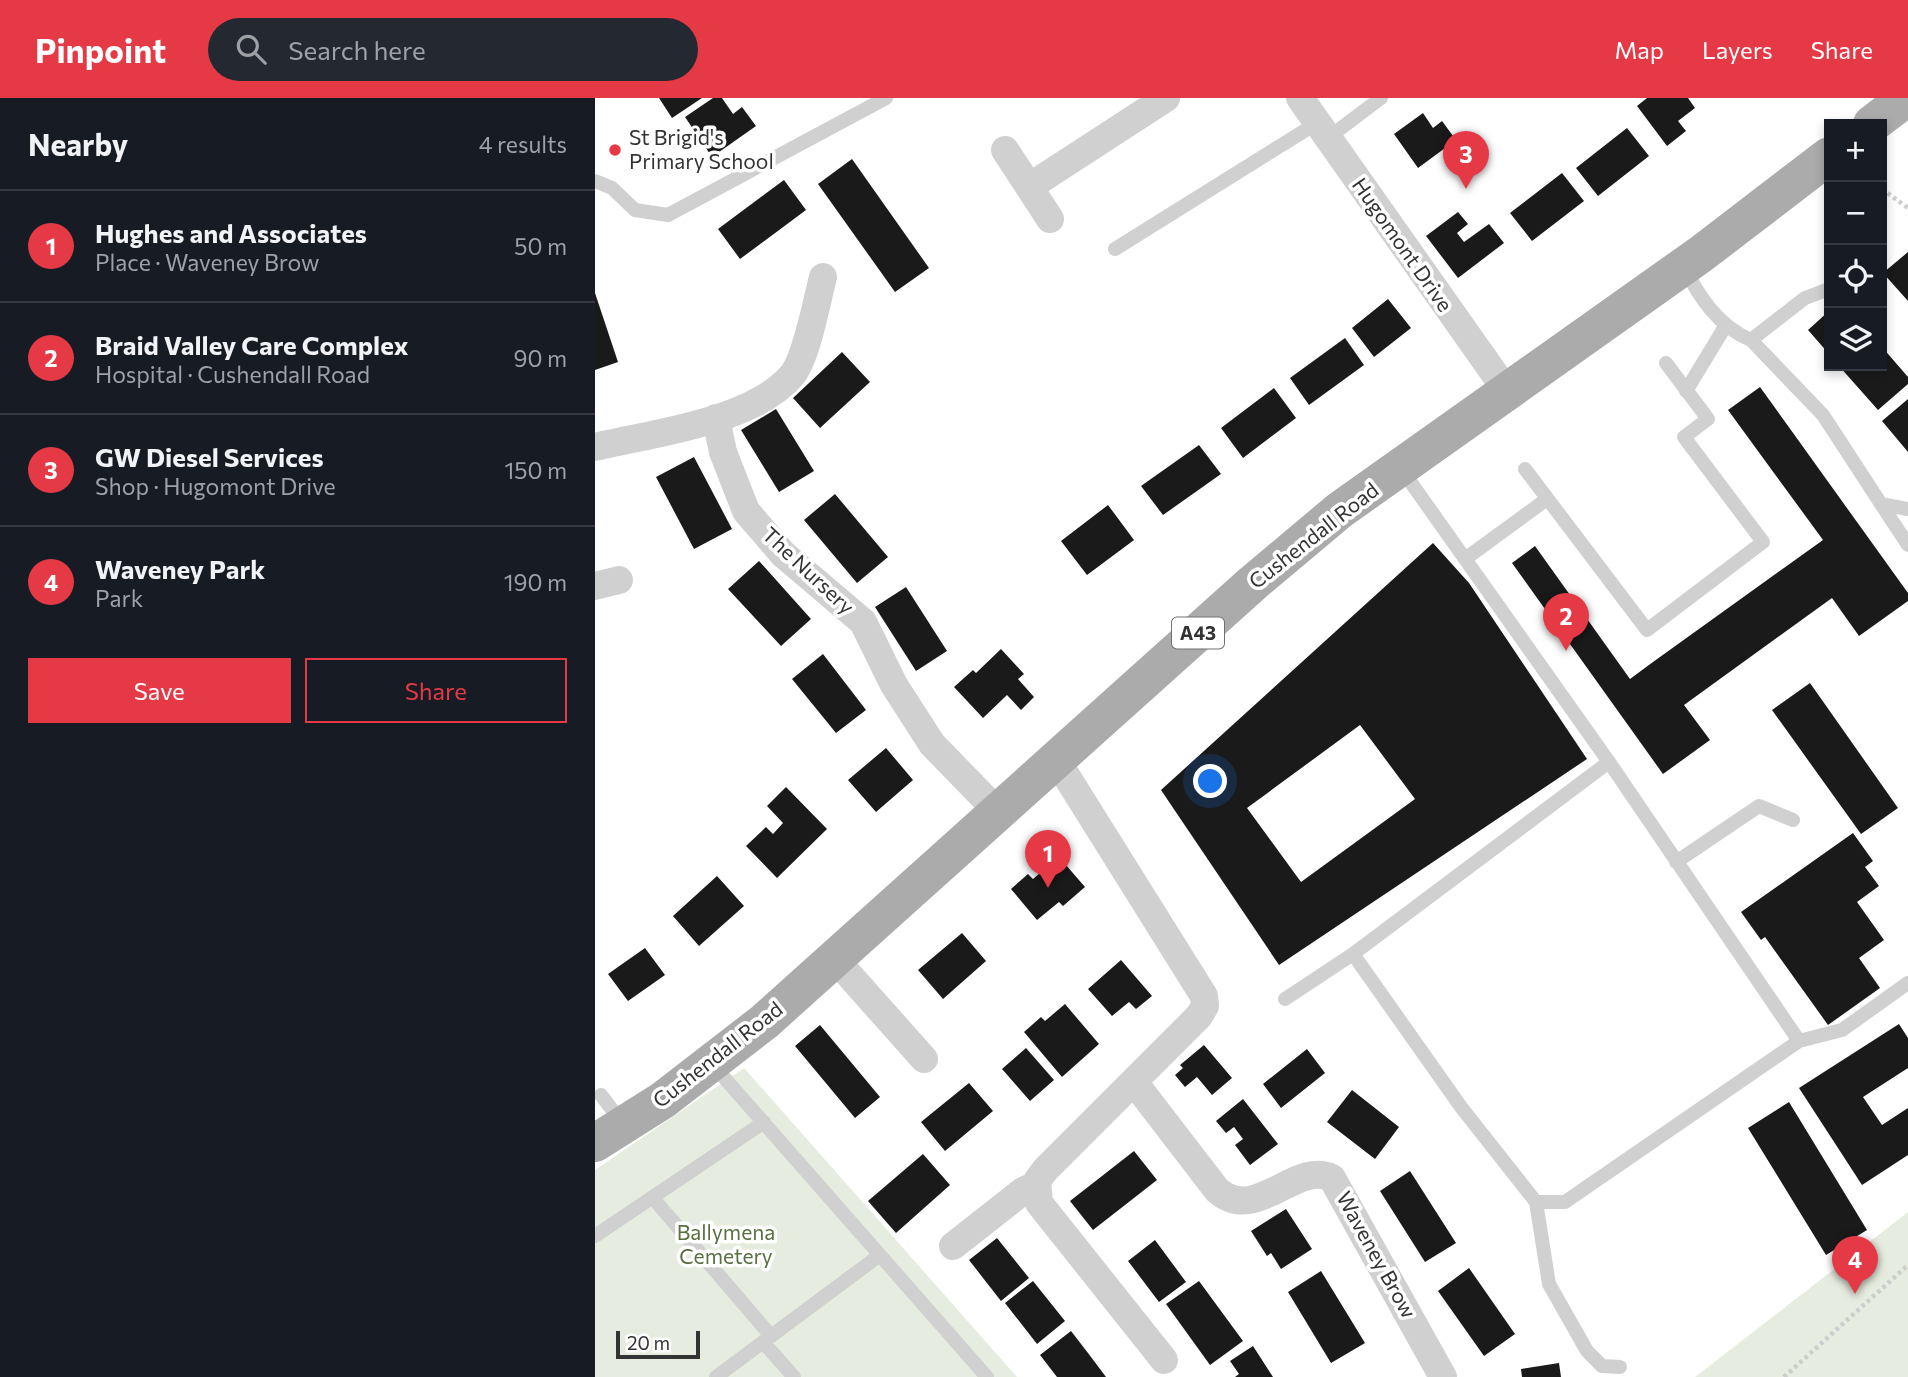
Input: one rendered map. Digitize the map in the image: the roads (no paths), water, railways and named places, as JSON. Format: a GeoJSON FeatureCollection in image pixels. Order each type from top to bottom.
{"type":"FeatureCollection","features":[{"type":"Feature","properties":{"kind":"main road"},"geometry":{"type":"LineString","coordinates":[[1879,119],[1906,98]]}},
{"type":"Feature","properties":{"kind":"main road","name":"Cushendall Road"},"geometry":{"type":"LineString","coordinates":[[609,1134],[663,1100],[764,1022],[1253,583],[1340,510],[1683,266],[1824,160]]}},
{"type":"Feature","properties":{"kind":"street"},"geometry":{"type":"LineString","coordinates":[[1030,187],[1166,98]]}},
{"type":"Feature","properties":{"kind":"street","name":"Hugomont Drive"},"geometry":{"type":"LineString","coordinates":[[1300,98],[1506,390]]}},
{"type":"Feature","properties":{"kind":"street"},"geometry":{"type":"LineString","coordinates":[[1005,150],[1050,219]]}},
{"type":"Feature","properties":{"kind":"street"},"geometry":{"type":"LineString","coordinates":[[595,447],[716,418],[757,402],[794,373],[810,330],[823,277]]}},
{"type":"Feature","properties":{"kind":"street","name":"The Nursery"},"geometry":{"type":"LineString","coordinates":[[716,418],[723,452],[746,511],[783,554],[863,622],[894,685],[932,744],[999,813]]}},
{"type":"Feature","properties":{"kind":"street"},"geometry":{"type":"LineString","coordinates":[[953,1247],[1023,1191],[1036,1185],[1045,1170],[1199,1016],[1205,1006],[1205,996],[1057,761]]}},
{"type":"Feature","properties":{"kind":"street"},"geometry":{"type":"LineString","coordinates":[[835,959],[924,1059]]}},
{"type":"Feature","properties":{"kind":"street","name":"Waveney Brow"},"geometry":{"type":"LineString","coordinates":[[1133,1082],[1217,1191],[1227,1198],[1249,1201],[1310,1176],[1321,1174],[1332,1178],[1443,1377]]}},
{"type":"Feature","properties":{"kind":"street"},"geometry":{"type":"LineString","coordinates":[[1036,1185],[1039,1203],[1164,1360]]}},
{"type":"Feature","properties":{"kind":"lane"},"geometry":{"type":"LineString","coordinates":[[595,181],[612,188],[635,210],[668,215],[885,98]]}},
{"type":"Feature","properties":{"kind":"lane"},"geometry":{"type":"LineString","coordinates":[[1115,249],[1381,98]]}},
{"type":"Feature","properties":{"kind":"lane"},"geometry":{"type":"LineString","coordinates":[[1683,266],[1699,298],[1736,334],[1751,340],[1823,415],[1908,545]]}},
{"type":"Feature","properties":{"kind":"lane"},"geometry":{"type":"LineString","coordinates":[[1751,340],[1805,298],[1824,291]]}},
{"type":"Feature","properties":{"kind":"lane"},"geometry":{"type":"LineString","coordinates":[[1686,391],[1726,325]]}},
{"type":"Feature","properties":{"kind":"lane"},"geometry":{"type":"LineString","coordinates":[[1525,468],[1647,630],[1763,542],[1684,437],[1708,419],[1666,363]]}},
{"type":"Feature","properties":{"kind":"lane"},"geometry":{"type":"LineString","coordinates":[[1402,468],[1799,1041]]}},
{"type":"Feature","properties":{"kind":"lane"},"geometry":{"type":"LineString","coordinates":[[1465,559],[1547,499]]}},
{"type":"Feature","properties":{"kind":"lane"},"geometry":{"type":"LineString","coordinates":[[1881,503],[1908,509]]}},
{"type":"Feature","properties":{"kind":"lane"},"geometry":{"type":"LineString","coordinates":[[1285,999],[1353,954],[1608,762]]}},
{"type":"Feature","properties":{"kind":"lane"},"geometry":{"type":"LineString","coordinates":[[1676,862],[1759,806],[1793,820]]}},
{"type":"Feature","properties":{"kind":"lane"},"geometry":{"type":"LineString","coordinates":[[1353,954],[1461,1107],[1536,1202],[1549,1284],[1587,1351],[1602,1366],[1620,1367]]}},
{"type":"Feature","properties":{"kind":"lane"},"geometry":{"type":"LineString","coordinates":[[1536,1202],[1565,1202],[1799,1041],[1842,1030],[1908,983]]}},
{"type":"Feature","properties":{"kind":"lane"},"geometry":{"type":"LineString","coordinates":[[711,1063],[987,1377]]}},
{"type":"Feature","properties":{"kind":"lane"},"geometry":{"type":"LineString","coordinates":[[601,1095],[609,1134]]}},
{"type":"Feature","properties":{"kind":"lane"},"geometry":{"type":"LineString","coordinates":[[595,1236],[764,1122]]}},
{"type":"Feature","properties":{"kind":"lane"},"geometry":{"type":"LineString","coordinates":[[653,1198],[767,1339],[793,1377]]}},
{"type":"Feature","properties":{"kind":"lane"},"geometry":{"type":"LineString","coordinates":[[716,1377],[880,1255]]}},
{"type":"Feature","properties":{"kind":"place","name":"St Brigid's Primary School"},"geometry":{"type":"Point","coordinates":[615,150]}},
{"type":"Feature","properties":{"kind":"place","name":"GW Diesel Services"},"geometry":{"type":"Point","coordinates":[1466,189]}},
{"type":"Feature","properties":{"kind":"place","name":"Braid Valley Care Complex"},"geometry":{"type":"Point","coordinates":[1566,651]}},
{"type":"Feature","properties":{"kind":"place","name":"Hughes and Associates"},"geometry":{"type":"Point","coordinates":[1048,888]}},
{"type":"Feature","properties":{"kind":"place","name":"Waveney Park"},"geometry":{"type":"Point","coordinates":[1855,1294]}},
{"type":"Feature","properties":{"kind":"park label","name":"Ballymena Cemetery"},"geometry":{"type":"Point","coordinates":[726,1245]}}]}
